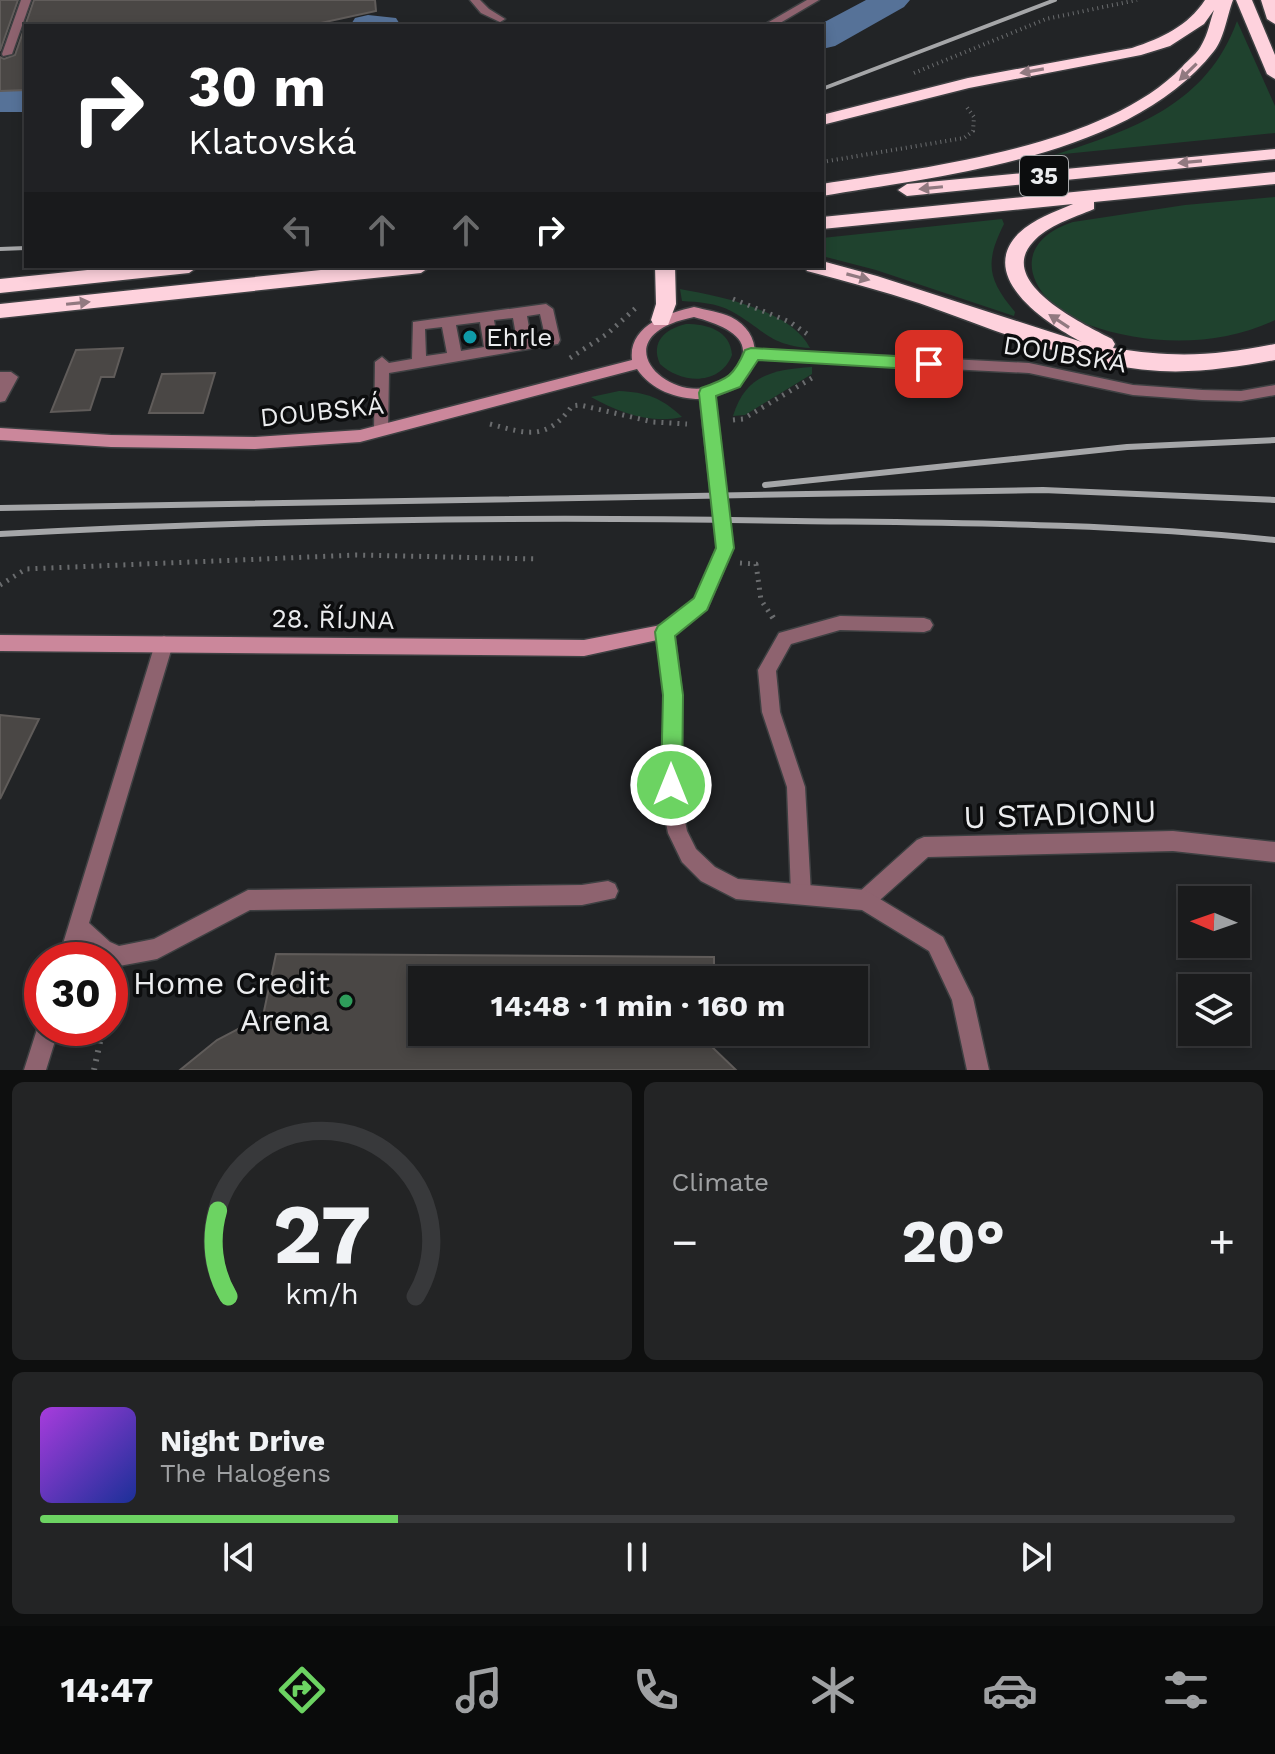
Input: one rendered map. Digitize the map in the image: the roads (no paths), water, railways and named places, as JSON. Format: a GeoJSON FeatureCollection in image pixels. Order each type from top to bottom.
{"type":"FeatureCollection","features":[{"type":"Feature","properties":{"kind":"highway"},"geometry":{"type":"LineString","coordinates":[[824,119],[968,83],[1149,48],[1184,33],[1218,2]]}},
{"type":"Feature","properties":{"kind":"highway"},"geometry":{"type":"LineString","coordinates":[[824,190],[1005,156],[1107,123],[1156,97],[1186,74],[1209,48],[1218,2]]}},
{"type":"Feature","properties":{"kind":"highway"},"geometry":{"type":"LineString","coordinates":[[1245,3],[1275,74]]}},
{"type":"Feature","properties":{"kind":"highway","name":"35"},"geometry":{"type":"LineString","coordinates":[[824,199],[1271,154]]}},
{"type":"Feature","properties":{"kind":"highway","name":"35"},"geometry":{"type":"LineString","coordinates":[[824,223],[1275,178]]}},
{"type":"Feature","properties":{"kind":"highway"},"geometry":{"type":"LineString","coordinates":[[1167,188],[1111,198],[1038,224],[1020,241],[1015,263],[1026,293],[1056,321],[1135,354],[1185,363]]}},
{"type":"Feature","properties":{"kind":"highway"},"geometry":{"type":"LineString","coordinates":[[0,286],[170,268]]}},
{"type":"Feature","properties":{"kind":"highway"},"geometry":{"type":"LineString","coordinates":[[0,311],[402,268]]}},
{"type":"Feature","properties":{"kind":"highway"},"geometry":{"type":"LineString","coordinates":[[661,320],[666,304],[665,268]]}},
{"type":"Feature","properties":{"kind":"highway"},"geometry":{"type":"LineString","coordinates":[[822,268],[902,289],[1073,348],[1129,358],[1185,363],[1244,359],[1275,352]]}},
{"type":"Feature","properties":{"kind":"street"},"geometry":{"type":"LineString","coordinates":[[7,54],[26,0]]}},
{"type":"Feature","properties":{"kind":"street"},"geometry":{"type":"LineString","coordinates":[[475,0],[485,11],[500,19],[491,24]]}},
{"type":"Feature","properties":{"kind":"street"},"geometry":{"type":"LineString","coordinates":[[771,24],[814,0]]}},
{"type":"Feature","properties":{"kind":"street"},"geometry":{"type":"LineString","coordinates":[[381,431],[382,365],[419,363],[553,340],[546,309],[418,325],[419,363]]}},
{"type":"Feature","properties":{"kind":"street"},"geometry":{"type":"LineString","coordinates":[[519,312],[525,345]]}},
{"type":"Feature","properties":{"kind":"street"},"geometry":{"type":"LineString","coordinates":[[694,312],[719,317],[740,329],[751,354],[749,364],[734,383],[707,393],[690,393],[659,383],[641,363],[639,347],[646,331],[661,320],[694,312]]}},
{"type":"Feature","properties":{"kind":"street"},"geometry":{"type":"LineString","coordinates":[[486,316],[492,351]]}},
{"type":"Feature","properties":{"kind":"street"},"geometry":{"type":"LineString","coordinates":[[448,321],[455,357]]}},
{"type":"Feature","properties":{"kind":"street","name":"DOUBSKÁ"},"geometry":{"type":"LineString","coordinates":[[751,354],[1029,368],[1133,390],[1202,395],[1241,396],[1275,390]]}},
{"type":"Feature","properties":{"kind":"street","name":"DOUBSKÁ"},"geometry":{"type":"LineString","coordinates":[[0,434],[111,441],[311,441],[381,431],[641,363]]}},
{"type":"Feature","properties":{"kind":"street"},"geometry":{"type":"LineString","coordinates":[[0,377],[11,377],[0,397]]}},
{"type":"Feature","properties":{"kind":"street"},"geometry":{"type":"LineString","coordinates":[[707,393],[725,548],[701,604],[665,632],[673,695],[671,808],[676,835],[695,864],[717,882],[736,889],[865,900],[936,944],[962,998],[978,1070]]}},
{"type":"Feature","properties":{"kind":"street"},"geometry":{"type":"LineString","coordinates":[[801,894],[796,787],[771,712],[767,670],[785,638],[840,623],[924,625]]}},
{"type":"Feature","properties":{"kind":"street","name":"28. ŘÍJNA"},"geometry":{"type":"LineString","coordinates":[[0,643],[584,648],[665,632]]}},
{"type":"Feature","properties":{"kind":"street"},"geometry":{"type":"LineString","coordinates":[[73,942],[164,644]]}},
{"type":"Feature","properties":{"kind":"street","name":"U STADIONU"},"geometry":{"type":"LineString","coordinates":[[865,900],[924,847],[1173,841],[1275,852]]}},
{"type":"Feature","properties":{"kind":"street"},"geometry":{"type":"LineString","coordinates":[[78,927],[103,949],[119,956],[157,949],[248,900],[582,895],[608,891]]}},
{"type":"Feature","properties":{"kind":"street"},"geometry":{"type":"LineString","coordinates":[[35,1070],[42,1046]]}},
{"type":"Feature","properties":{"kind":"waterway"},"geometry":{"type":"LineString","coordinates":[[824,37],[892,0]]}},
{"type":"Feature","properties":{"kind":"waterway"},"geometry":{"type":"LineString","coordinates":[[0,100],[24,100]]}},
{"type":"Feature","properties":{"kind":"railway"},"geometry":{"type":"LineString","coordinates":[[824,88],[1055,0]]}},
{"type":"Feature","properties":{"kind":"railway"},"geometry":{"type":"LineString","coordinates":[[0,249],[24,248]]}},
{"type":"Feature","properties":{"kind":"railway"},"geometry":{"type":"LineString","coordinates":[[765,485],[1127,447],[1275,440]]}},
{"type":"Feature","properties":{"kind":"railway"},"geometry":{"type":"LineString","coordinates":[[0,508],[1043,490],[1275,500]]}},
{"type":"Feature","properties":{"kind":"railway"},"geometry":{"type":"LineString","coordinates":[[0,534],[298,522],[596,519],[1035,525],[1155,530],[1275,540]]}},
{"type":"Feature","properties":{"kind":"place","name":"Ehrle"},"geometry":{"type":"Point","coordinates":[470,337]}},
{"type":"Feature","properties":{"kind":"place","name":"Home Credit Arena"},"geometry":{"type":"Point","coordinates":[346,1001]}}]}
